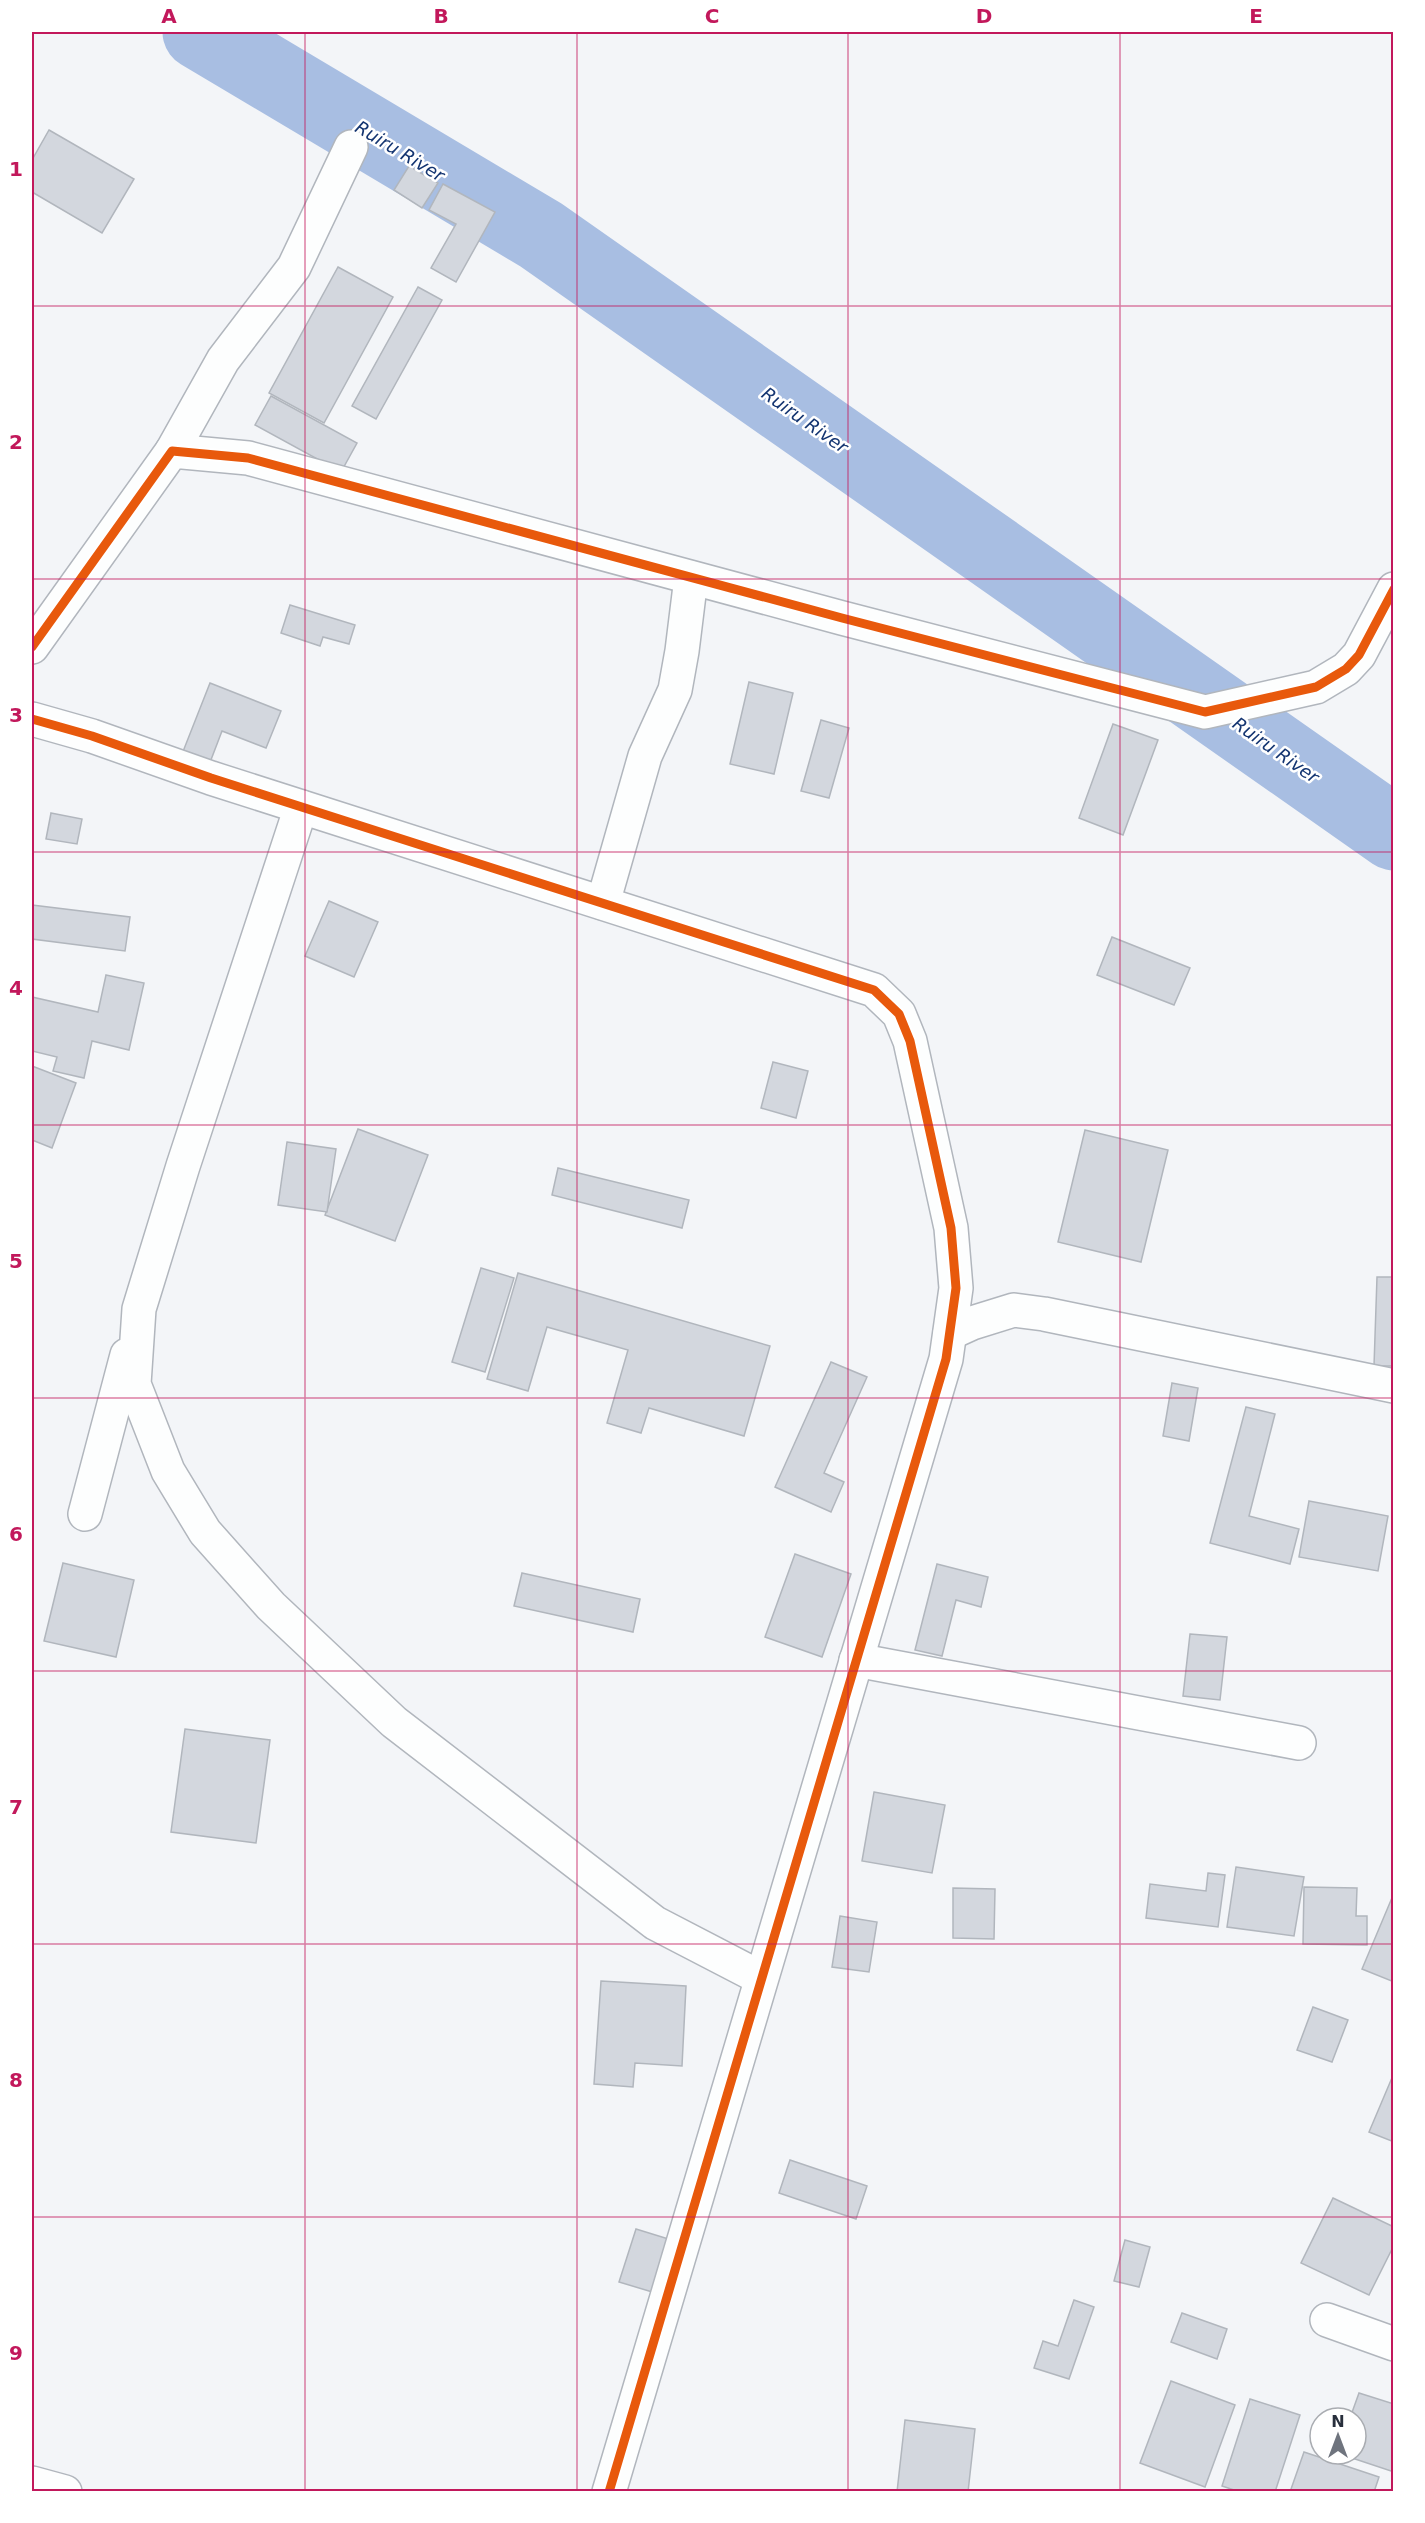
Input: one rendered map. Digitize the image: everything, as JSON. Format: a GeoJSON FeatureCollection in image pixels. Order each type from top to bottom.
{"type":"FeatureCollection","features":[{"type":"Feature","properties":{"kind":"street"},"geometry":{"type":"LineString","coordinates":[[32,647],[172,451],[223,360],[294,267],[351,147]]}},
{"type":"Feature","properties":{"kind":"street"},"geometry":{"type":"LineString","coordinates":[[172,451],[248,458],[691,578],[1205,712],[1316,687],[1346,669],[1359,655],[1394,589]]}},
{"type":"Feature","properties":{"kind":"street"},"geometry":{"type":"LineString","coordinates":[[603,903],[645,756],[675,690],[691,578]]}},
{"type":"Feature","properties":{"kind":"street"},"geometry":{"type":"LineString","coordinates":[[32,719],[93,736],[301,807],[874,990],[899,1014],[910,1041],[951,1228],[956,1288],[946,1359],[609,2492]]}},
{"type":"Feature","properties":{"kind":"street"},"geometry":{"type":"LineString","coordinates":[[85,1514],[139,1310],[183,1166],[301,807]]}},
{"type":"Feature","properties":{"kind":"street"},"geometry":{"type":"LineString","coordinates":[[139,1310],[134,1384],[168,1470],[205,1532],[271,1606],[394,1722],[655,1923],[761,1978]]}},
{"type":"Feature","properties":{"kind":"street"},"geometry":{"type":"LineString","coordinates":[[950,1333],[972,1323],[1014,1310],[1044,1314],[1394,1386]]}},
{"type":"Feature","properties":{"kind":"street"},"geometry":{"type":"LineString","coordinates":[[856,1660],[1299,1743]]}},
{"type":"Feature","properties":{"kind":"street"},"geometry":{"type":"LineString","coordinates":[[1327,2320],[1394,2344]]}},
{"type":"Feature","properties":{"kind":"street"},"geometry":{"type":"LineString","coordinates":[[32,2483],[65,2492]]}},
{"type":"Feature","properties":{"kind":"building"},"geometry":{"type":"Polygon","coordinates":[[[49,130],[134,179],[102,233],[32,192],[32,160],[49,130]]]}},
{"type":"Feature","properties":{"kind":"building"},"geometry":{"type":"Polygon","coordinates":[[[409,166],[438,183],[422,208],[394,190],[409,166]]]}},
{"type":"Feature","properties":{"kind":"building"},"geometry":{"type":"Polygon","coordinates":[[[443,184],[495,212],[456,282],[431,268],[456,224],[429,210],[443,184]]]}},
{"type":"Feature","properties":{"kind":"building"},"geometry":{"type":"Polygon","coordinates":[[[338,267],[393,297],[324,423],[269,393],[338,267]]]}},
{"type":"Feature","properties":{"kind":"building"},"geometry":{"type":"Polygon","coordinates":[[[418,287],[442,300],[376,419],[352,406],[418,287]]]}},
{"type":"Feature","properties":{"kind":"building"},"geometry":{"type":"Polygon","coordinates":[[[271,396],[357,443],[341,472],[255,425],[271,396]]]}},
{"type":"Feature","properties":{"kind":"building"},"geometry":{"type":"Polygon","coordinates":[[[290,605],[355,625],[349,644],[323,637],[320,646],[281,633],[290,605]]]}},
{"type":"Feature","properties":{"kind":"building"},"geometry":{"type":"Polygon","coordinates":[[[749,682],[793,693],[774,774],[730,764],[749,682]]]}},
{"type":"Feature","properties":{"kind":"building"},"geometry":{"type":"Polygon","coordinates":[[[210,683],[281,711],[266,748],[222,731],[209,765],[182,754],[210,683]]]}},
{"type":"Feature","properties":{"kind":"building"},"geometry":{"type":"Polygon","coordinates":[[[821,720],[849,728],[829,798],[801,791],[821,720]]]}},
{"type":"Feature","properties":{"kind":"building"},"geometry":{"type":"Polygon","coordinates":[[[1113,724],[1158,740],[1123,835],[1079,818],[1113,724]]]}},
{"type":"Feature","properties":{"kind":"building"},"geometry":{"type":"Polygon","coordinates":[[[51,813],[82,819],[77,844],[46,839],[51,813]]]}},
{"type":"Feature","properties":{"kind":"building"},"geometry":{"type":"Polygon","coordinates":[[[329,901],[378,922],[354,977],[305,956],[329,901]]]}},
{"type":"Feature","properties":{"kind":"building"},"geometry":{"type":"Polygon","coordinates":[[[32,905],[130,917],[125,951],[32,939],[32,905]]]}},
{"type":"Feature","properties":{"kind":"building"},"geometry":{"type":"Polygon","coordinates":[[[1112,937],[1190,968],[1174,1005],[1097,975],[1112,937]]]}},
{"type":"Feature","properties":{"kind":"building"},"geometry":{"type":"Polygon","coordinates":[[[106,975],[144,983],[129,1050],[92,1041],[84,1078],[53,1071],[57,1057],[32,1051],[32,997],[98,1012],[106,975]]]}},
{"type":"Feature","properties":{"kind":"building"},"geometry":{"type":"Polygon","coordinates":[[[773,1062],[808,1071],[796,1118],[761,1108],[773,1062]]]}},
{"type":"Feature","properties":{"kind":"building"},"geometry":{"type":"Polygon","coordinates":[[[32,1066],[76,1083],[52,1148],[32,1140],[32,1066]]]}},
{"type":"Feature","properties":{"kind":"building"},"geometry":{"type":"Polygon","coordinates":[[[358,1129],[428,1155],[395,1241],[325,1215],[358,1129]]]}},
{"type":"Feature","properties":{"kind":"building"},"geometry":{"type":"Polygon","coordinates":[[[1085,1130],[1168,1150],[1141,1262],[1058,1242],[1085,1130]]]}},
{"type":"Feature","properties":{"kind":"building"},"geometry":{"type":"Polygon","coordinates":[[[287,1142],[336,1149],[327,1212],[278,1205],[287,1142]]]}},
{"type":"Feature","properties":{"kind":"building"},"geometry":{"type":"Polygon","coordinates":[[[558,1168],[689,1200],[682,1228],[552,1195],[558,1168]]]}},
{"type":"Feature","properties":{"kind":"building"},"geometry":{"type":"Polygon","coordinates":[[[481,1268],[514,1278],[485,1372],[452,1362],[481,1268]]]}},
{"type":"Feature","properties":{"kind":"building"},"geometry":{"type":"Polygon","coordinates":[[[518,1273],[770,1346],[744,1436],[649,1408],[641,1433],[607,1423],[628,1350],[547,1327],[528,1391],[487,1379],[518,1273]]]}},
{"type":"Feature","properties":{"kind":"building"},"geometry":{"type":"Polygon","coordinates":[[[1377,1277],[1394,1277],[1394,1366],[1374,1366],[1377,1277]]]}},
{"type":"Feature","properties":{"kind":"building"},"geometry":{"type":"Polygon","coordinates":[[[831,1362],[867,1377],[824,1473],[844,1482],[831,1512],[775,1487],[831,1362]]]}},
{"type":"Feature","properties":{"kind":"building"},"geometry":{"type":"Polygon","coordinates":[[[1172,1383],[1198,1388],[1189,1441],[1163,1436],[1172,1383]]]}},
{"type":"Feature","properties":{"kind":"building"},"geometry":{"type":"Polygon","coordinates":[[[1246,1407],[1275,1414],[1249,1516],[1299,1529],[1290,1564],[1210,1543],[1246,1407]]]}},
{"type":"Feature","properties":{"kind":"building"},"geometry":{"type":"Polygon","coordinates":[[[1309,1501],[1388,1516],[1378,1571],[1299,1557],[1309,1501]]]}},
{"type":"Feature","properties":{"kind":"building"},"geometry":{"type":"Polygon","coordinates":[[[795,1554],[851,1574],[822,1657],[765,1637],[795,1554]]]}},
{"type":"Feature","properties":{"kind":"building"},"geometry":{"type":"Polygon","coordinates":[[[63,1563],[134,1580],[116,1657],[44,1641],[63,1563]]]}},
{"type":"Feature","properties":{"kind":"building"},"geometry":{"type":"Polygon","coordinates":[[[937,1564],[988,1577],[981,1607],[956,1600],[942,1656],[915,1650],[937,1564]]]}},
{"type":"Feature","properties":{"kind":"building"},"geometry":{"type":"Polygon","coordinates":[[[522,1573],[640,1599],[633,1632],[514,1606],[522,1573]]]}},
{"type":"Feature","properties":{"kind":"building"},"geometry":{"type":"Polygon","coordinates":[[[1190,1634],[1227,1637],[1220,1700],[1183,1696],[1190,1634]]]}},
{"type":"Feature","properties":{"kind":"building"},"geometry":{"type":"Polygon","coordinates":[[[185,1729],[270,1740],[256,1843],[171,1832],[185,1729]]]}},
{"type":"Feature","properties":{"kind":"building"},"geometry":{"type":"Polygon","coordinates":[[[874,1792],[945,1805],[932,1873],[862,1861],[874,1792]]]}},
{"type":"Feature","properties":{"kind":"building"},"geometry":{"type":"Polygon","coordinates":[[[1236,1867],[1304,1877],[1294,1936],[1227,1927],[1236,1867]]]}},
{"type":"Feature","properties":{"kind":"building"},"geometry":{"type":"Polygon","coordinates":[[[1208,1873],[1225,1875],[1218,1927],[1146,1918],[1150,1884],[1206,1891],[1208,1873]]]}},
{"type":"Feature","properties":{"kind":"building"},"geometry":{"type":"Polygon","coordinates":[[[1304,1887],[1357,1888],[1356,1916],[1367,1916],[1367,1945],[1303,1944],[1304,1887]]]}},
{"type":"Feature","properties":{"kind":"building"},"geometry":{"type":"Polygon","coordinates":[[[953,1888],[995,1889],[994,1939],[953,1938],[953,1888]]]}},
{"type":"Feature","properties":{"kind":"building"},"geometry":{"type":"Polygon","coordinates":[[[1394,1893],[1394,1982],[1362,1969],[1394,1893]]]}},
{"type":"Feature","properties":{"kind":"building"},"geometry":{"type":"Polygon","coordinates":[[[840,1916],[877,1922],[869,1972],[832,1967],[840,1916]]]}},
{"type":"Feature","properties":{"kind":"building"},"geometry":{"type":"Polygon","coordinates":[[[601,1981],[686,1986],[682,2066],[635,2063],[633,2087],[594,2084],[601,1981]]]}},
{"type":"Feature","properties":{"kind":"building"},"geometry":{"type":"Polygon","coordinates":[[[1313,2007],[1348,2020],[1332,2062],[1297,2050],[1313,2007]]]}},
{"type":"Feature","properties":{"kind":"building"},"geometry":{"type":"Polygon","coordinates":[[[1394,2073],[1394,2142],[1369,2132],[1394,2073]]]}},
{"type":"Feature","properties":{"kind":"building"},"geometry":{"type":"Polygon","coordinates":[[[790,2160],[867,2186],[856,2219],[779,2193],[790,2160]]]}},
{"type":"Feature","properties":{"kind":"building"},"geometry":{"type":"Polygon","coordinates":[[[1333,2198],[1394,2227],[1394,2245],[1369,2295],[1301,2263],[1333,2198]]]}},
{"type":"Feature","properties":{"kind":"building"},"geometry":{"type":"Polygon","coordinates":[[[636,2229],[675,2241],[659,2294],[619,2282],[636,2229]]]}},
{"type":"Feature","properties":{"kind":"building"},"geometry":{"type":"Polygon","coordinates":[[[1125,2240],[1150,2247],[1139,2287],[1114,2281],[1125,2240]]]}},
{"type":"Feature","properties":{"kind":"building"},"geometry":{"type":"Polygon","coordinates":[[[1074,2300],[1094,2307],[1069,2379],[1034,2368],[1043,2341],[1058,2346],[1074,2300]]]}},
{"type":"Feature","properties":{"kind":"building"},"geometry":{"type":"Polygon","coordinates":[[[1182,2313],[1227,2329],[1217,2359],[1171,2342],[1182,2313]]]}},
{"type":"Feature","properties":{"kind":"building"},"geometry":{"type":"Polygon","coordinates":[[[1171,2381],[1235,2405],[1205,2487],[1140,2463],[1171,2381]]]}},
{"type":"Feature","properties":{"kind":"building"},"geometry":{"type":"Polygon","coordinates":[[[1359,2393],[1394,2404],[1394,2472],[1368,2463],[1368,2406],[1354,2406],[1359,2393]]]}},
{"type":"Feature","properties":{"kind":"building"},"geometry":{"type":"Polygon","coordinates":[[[1250,2399],[1300,2415],[1275,2492],[1240,2492],[1222,2486],[1250,2399]]]}},
{"type":"Feature","properties":{"kind":"building"},"geometry":{"type":"Polygon","coordinates":[[[905,2420],[975,2429],[968,2492],[897,2492],[905,2420]]]}},
{"type":"Feature","properties":{"kind":"building"},"geometry":{"type":"Polygon","coordinates":[[[1304,2452],[1308,2453],[1308,2466],[1346,2466],[1379,2477],[1374,2492],[1290,2492],[1304,2452]]]}},
{"type":"Feature","properties":{"kind":"waterway","name":"Ruiru River"},"geometry":{"type":"LineString","coordinates":[[200,32],[541,235],[1394,833]]}},
{"type":"Feature","properties":{"kind":"cycle path"},"geometry":{"type":"LineString","coordinates":[[32,647],[172,451],[248,458],[842,618],[1205,712],[1316,687],[1346,669],[1359,655],[1394,589]]}},
{"type":"Feature","properties":{"kind":"cycle path"},"geometry":{"type":"LineString","coordinates":[[32,719],[92,736],[211,778],[874,990],[899,1014],[910,1041],[951,1228],[956,1288],[946,1359],[609,2492]]}}]}
